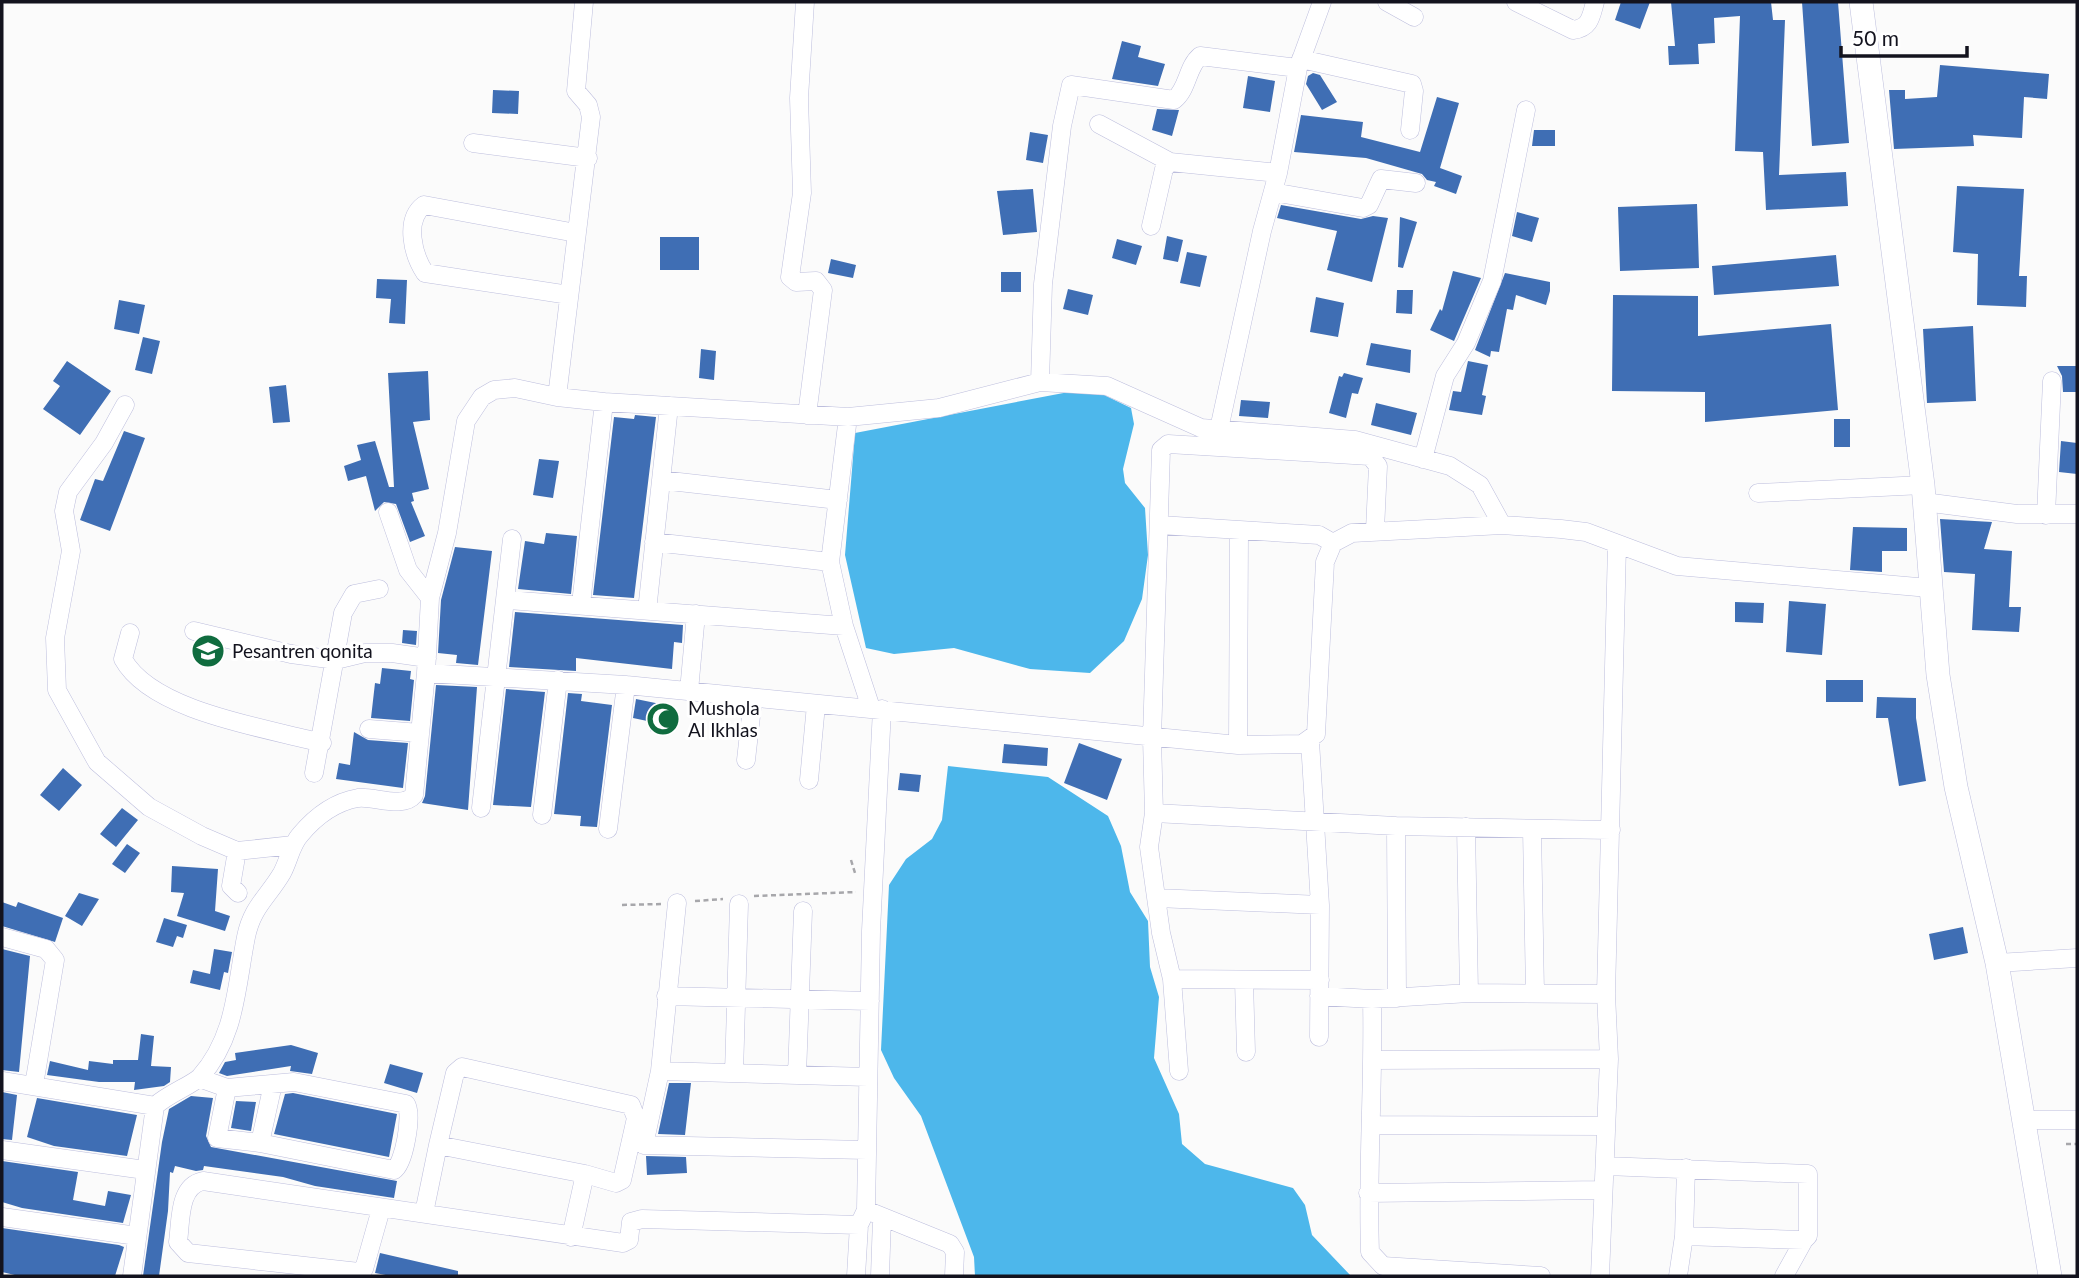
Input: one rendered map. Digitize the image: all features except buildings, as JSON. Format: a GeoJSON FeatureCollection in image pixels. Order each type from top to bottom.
{"type":"FeatureCollection","features":[{"type":"Feature","properties":{"kind":"main road"},"geometry":{"type":"LineString","coordinates":[[1861,2],[1923,494],[1938,676],[1956,787],[1997,963],[2050,1276]]}},
{"type":"Feature","properties":{"kind":"street"},"geometry":{"type":"LineString","coordinates":[[556,397],[588,158],[590,109],[576,92],[584,2]]}},
{"type":"Feature","properties":{"kind":"street"},"geometry":{"type":"LineString","coordinates":[[805,2],[799,98],[802,192],[790,277],[796,282],[816,281],[823,290],[807,415]]}},
{"type":"Feature","properties":{"kind":"street"},"geometry":{"type":"LineString","coordinates":[[1219,429],[1278,173],[1299,64],[1322,2]]}},
{"type":"Feature","properties":{"kind":"street"},"geometry":{"type":"LineString","coordinates":[[1387,2],[1414,17]]}},
{"type":"Feature","properties":{"kind":"street"},"geometry":{"type":"LineString","coordinates":[[1516,2],[1573,30],[1583,29],[1588,24],[1595,2]]}},
{"type":"Feature","properties":{"kind":"street"},"geometry":{"type":"LineString","coordinates":[[1040,382],[1043,284],[1062,126],[1071,85],[1174,100],[1181,95],[1195,60],[1200,55],[1299,64],[1412,84],[1414,91],[1410,130]]}},
{"type":"Feature","properties":{"kind":"street"},"geometry":{"type":"LineString","coordinates":[[1423,459],[1445,376],[1466,343],[1492,281],[1526,110]]}},
{"type":"Feature","properties":{"kind":"street"},"geometry":{"type":"LineString","coordinates":[[1099,124],[1170,162],[1278,173]]}},
{"type":"Feature","properties":{"kind":"street"},"geometry":{"type":"LineString","coordinates":[[473,143],[588,158]]}},
{"type":"Feature","properties":{"kind":"street"},"geometry":{"type":"LineString","coordinates":[[1151,226],[1164,169],[1170,162]]}},
{"type":"Feature","properties":{"kind":"street"},"geometry":{"type":"LineString","coordinates":[[1273,192],[1363,208],[1369,205],[1381,179],[1416,183]]}},
{"type":"Feature","properties":{"kind":"street"},"geometry":{"type":"LineString","coordinates":[[569,295],[425,273],[416,260],[413,222],[416,211],[424,205],[576,233]]}},
{"type":"Feature","properties":{"kind":"street"},"geometry":{"type":"LineString","coordinates":[[2046,515],[2052,381]]}},
{"type":"Feature","properties":{"kind":"street"},"geometry":{"type":"LineString","coordinates":[[132,1276],[155,1106],[168,1094],[199,1078],[229,1031],[246,936],[254,908],[280,875],[293,845],[320,815],[345,802],[365,798],[405,802],[411,799],[427,665],[430,598],[447,533],[466,421],[473,408],[494,390],[515,388],[556,397],[604,402],[848,417],[939,408],[1040,382],[1107,386],[1201,428],[1355,440],[1450,466],[1480,485],[1502,525]]}},
{"type":"Feature","properties":{"kind":"street"},"geometry":{"type":"LineString","coordinates":[[580,604],[604,402]]}},
{"type":"Feature","properties":{"kind":"street"},"geometry":{"type":"LineString","coordinates":[[125,405],[104,443],[68,492],[64,524],[72,543],[55,638],[57,690],[85,744],[114,778],[149,807],[202,836],[237,850],[293,845]]}},
{"type":"Feature","properties":{"kind":"street"},"geometry":{"type":"LineString","coordinates":[[647,611],[669,406]]}},
{"type":"Feature","properties":{"kind":"street"},"geometry":{"type":"LineString","coordinates":[[848,417],[830,562],[844,626],[876,709],[867,1150],[869,1217],[880,1276]]}},
{"type":"Feature","properties":{"kind":"street"},"geometry":{"type":"LineString","coordinates":[[1179,1071],[1172,979],[1149,847],[1154,814],[1152,738],[1161,450],[1168,444],[1370,456],[1378,466],[1375,530]]}},
{"type":"Feature","properties":{"kind":"street"},"geometry":{"type":"LineString","coordinates":[[661,480],[838,499]]}},
{"type":"Feature","properties":{"kind":"street"},"geometry":{"type":"LineString","coordinates":[[1758,493],[1923,494],[2046,515],[2077,514]]}},
{"type":"Feature","properties":{"kind":"street"},"geometry":{"type":"LineString","coordinates":[[388,512],[408,570],[430,598]]}},
{"type":"Feature","properties":{"kind":"street"},"geometry":{"type":"LineString","coordinates":[[1160,525],[1319,535],[1333,543]]}},
{"type":"Feature","properties":{"kind":"street"},"geometry":{"type":"LineString","coordinates":[[194,631],[291,654],[336,660],[365,653],[392,653],[427,665],[498,676],[626,685],[1152,738],[1238,745],[1302,744],[1310,741],[1316,734],[1325,562],[1333,543],[1352,533],[1502,525],[1586,531],[1677,566],[1929,588]]}},
{"type":"Feature","properties":{"kind":"street"},"geometry":{"type":"LineString","coordinates":[[1238,745],[1239,531]]}},
{"type":"Feature","properties":{"kind":"street"},"geometry":{"type":"LineString","coordinates":[[481,808],[512,539]]}},
{"type":"Feature","properties":{"kind":"street"},"geometry":{"type":"LineString","coordinates":[[654,542],[830,562]]}},
{"type":"Feature","properties":{"kind":"street"},"geometry":{"type":"LineString","coordinates":[[1600,1276],[1609,1059],[1606,994],[1617,545]]}},
{"type":"Feature","properties":{"kind":"street"},"geometry":{"type":"LineString","coordinates":[[314,773],[343,613],[354,594],[379,589]]}},
{"type":"Feature","properties":{"kind":"street"},"geometry":{"type":"LineString","coordinates":[[507,600],[844,626]]}},
{"type":"Feature","properties":{"kind":"street"},"geometry":{"type":"LineString","coordinates":[[689,691],[695,614]]}},
{"type":"Feature","properties":{"kind":"street"},"geometry":{"type":"LineString","coordinates":[[131,633],[123,659],[138,678],[157,691],[195,709],[321,743]]}},
{"type":"Feature","properties":{"kind":"street"},"geometry":{"type":"LineString","coordinates":[[542,816],[558,680]]}},
{"type":"Feature","properties":{"kind":"street"},"geometry":{"type":"LineString","coordinates":[[608,829],[626,685]]}},
{"type":"Feature","properties":{"kind":"street"},"geometry":{"type":"LineString","coordinates":[[746,760],[753,698]]}},
{"type":"Feature","properties":{"kind":"street"},"geometry":{"type":"LineString","coordinates":[[809,780],[816,705]]}},
{"type":"Feature","properties":{"kind":"street"},"geometry":{"type":"LineString","coordinates":[[369,729],[420,733]]}},
{"type":"Feature","properties":{"kind":"street"},"geometry":{"type":"LineString","coordinates":[[1310,741],[1320,905],[1319,1037]]}},
{"type":"Feature","properties":{"kind":"street"},"geometry":{"type":"LineString","coordinates":[[1154,814],[1396,826],[1611,830]]}},
{"type":"Feature","properties":{"kind":"street"},"geometry":{"type":"LineString","coordinates":[[1396,826],[1397,998]]}},
{"type":"Feature","properties":{"kind":"street"},"geometry":{"type":"LineString","coordinates":[[1465,827],[1469,993]]}},
{"type":"Feature","properties":{"kind":"street"},"geometry":{"type":"LineString","coordinates":[[1532,828],[1535,993]]}},
{"type":"Feature","properties":{"kind":"street"},"geometry":{"type":"LineString","coordinates":[[237,850],[231,886],[238,892]]}},
{"type":"Feature","properties":{"kind":"street"},"geometry":{"type":"LineString","coordinates":[[1157,898],[1320,905]]}},
{"type":"Feature","properties":{"kind":"street"},"geometry":{"type":"LineString","coordinates":[[734,1073],[740,899]]}},
{"type":"Feature","properties":{"kind":"street"},"geometry":{"type":"LineString","coordinates":[[677,903],[660,1071],[644,1145],[867,1150]]}},
{"type":"Feature","properties":{"kind":"street"},"geometry":{"type":"LineString","coordinates":[[797,1074],[803,911]]}},
{"type":"Feature","properties":{"kind":"street"},"geometry":{"type":"LineString","coordinates":[[2,937],[46,949],[55,960],[34,1085]]}},
{"type":"Feature","properties":{"kind":"street"},"geometry":{"type":"LineString","coordinates":[[1997,963],[2077,958]]}},
{"type":"Feature","properties":{"kind":"street"},"geometry":{"type":"LineString","coordinates":[[1172,979],[1244,981],[1319,988],[1372,999],[1469,993],[1606,994]]}},
{"type":"Feature","properties":{"kind":"street"},"geometry":{"type":"LineString","coordinates":[[1244,981],[1245,1052]]}},
{"type":"Feature","properties":{"kind":"street"},"geometry":{"type":"LineString","coordinates":[[666,996],[735,1000],[870,1001]]}},
{"type":"Feature","properties":{"kind":"street"},"geometry":{"type":"LineString","coordinates":[[1372,999],[1373,1060],[1368,1193],[1370,1252],[1382,1266],[1542,1276]]}},
{"type":"Feature","properties":{"kind":"street"},"geometry":{"type":"LineString","coordinates":[[1373,1060],[1609,1059]]}},
{"type":"Feature","properties":{"kind":"street"},"geometry":{"type":"LineString","coordinates":[[424,1213],[438,1145],[455,1073],[463,1066],[631,1105],[636,1118],[622,1180],[616,1183],[585,1174],[438,1145]]}},
{"type":"Feature","properties":{"kind":"street"},"geometry":{"type":"LineString","coordinates":[[660,1071],[868,1077]]}},
{"type":"Feature","properties":{"kind":"street"},"geometry":{"type":"LineString","coordinates":[[199,1078],[227,1088],[294,1082],[406,1104],[410,1114],[400,1164],[394,1170],[260,1143],[217,1138],[227,1088]]}},
{"type":"Feature","properties":{"kind":"street"},"geometry":{"type":"LineString","coordinates":[[2,1081],[155,1106]]}},
{"type":"Feature","properties":{"kind":"street"},"geometry":{"type":"LineString","coordinates":[[260,1143],[273,1084]]}},
{"type":"Feature","properties":{"kind":"street"},"geometry":{"type":"LineString","coordinates":[[2024,1120],[2077,1120]]}},
{"type":"Feature","properties":{"kind":"street"},"geometry":{"type":"LineString","coordinates":[[1371,1125],[1606,1126]]}},
{"type":"Feature","properties":{"kind":"street"},"geometry":{"type":"LineString","coordinates":[[2,1150],[145,1170]]}},
{"type":"Feature","properties":{"kind":"street"},"geometry":{"type":"LineString","coordinates":[[1606,1166],[1808,1174],[1808,1236],[1784,1276]]}},
{"type":"Feature","properties":{"kind":"street"},"geometry":{"type":"LineString","coordinates":[[1678,1276],[1684,1236],[1686,1168]]}},
{"type":"Feature","properties":{"kind":"street"},"geometry":{"type":"LineString","coordinates":[[571,1237],[585,1174]]}},
{"type":"Feature","properties":{"kind":"street"},"geometry":{"type":"LineString","coordinates":[[381,1209],[364,1269],[359,1272],[188,1253],[178,1242],[186,1191],[195,1183],[203,1181],[623,1243],[629,1240],[631,1222],[642,1219],[869,1217],[950,1244],[954,1252],[954,1276]]}},
{"type":"Feature","properties":{"kind":"street"},"geometry":{"type":"LineString","coordinates":[[1368,1193],[1602,1190]]}},
{"type":"Feature","properties":{"kind":"street"},"geometry":{"type":"LineString","coordinates":[[2,1217],[137,1236]]}},
{"type":"Feature","properties":{"kind":"street"},"geometry":{"type":"LineString","coordinates":[[856,1276],[859,1243],[869,1217]]}},
{"type":"Feature","properties":{"kind":"street"},"geometry":{"type":"LineString","coordinates":[[1684,1236],[1804,1240]]}},
{"type":"Feature","properties":{"kind":"street"},"geometry":{"type":"LineString","coordinates":[[859,1243],[863,1276]]}},
{"type":"Feature","properties":{"kind":"path"},"geometry":{"type":"LineString","coordinates":[[852,860],[858,880]]}},
{"type":"Feature","properties":{"kind":"path"},"geometry":{"type":"LineString","coordinates":[[622,905],[861,891]]}},
{"type":"Feature","properties":{"kind":"path"},"geometry":{"type":"LineString","coordinates":[[2067,1144],[2077,1144]]}},
{"type":"Feature","properties":{"kind":"water"},"geometry":{"type":"Polygon","coordinates":[[[1074,391],[1104,395],[1131,408],[1134,424],[1123,469],[1125,483],[1145,508],[1148,555],[1142,599],[1124,641],[1090,673],[1030,669],[954,648],[894,654],[866,648],[845,555],[855,433],[1074,391]]]}},
{"type":"Feature","properties":{"kind":"water"},"geometry":{"type":"Polygon","coordinates":[[[948,766],[1048,777],[1108,816],[1121,846],[1130,892],[1148,921],[1150,967],[1159,997],[1154,1058],[1179,1114],[1182,1144],[1205,1164],[1293,1188],[1305,1205],[1312,1235],[1351,1276],[975,1276],[974,1257],[921,1116],[894,1078],[881,1050],[889,885],[906,859],[932,839],[942,820],[948,766]]]}},
{"type":"Feature","properties":{"kind":"place","name":"Pesantren qonita"},"geometry":{"type":"Point","coordinates":[208,651]}},
{"type":"Feature","properties":{"kind":"place","name":"Mushola Al Ikhlas"},"geometry":{"type":"Point","coordinates":[663,719]}}]}
